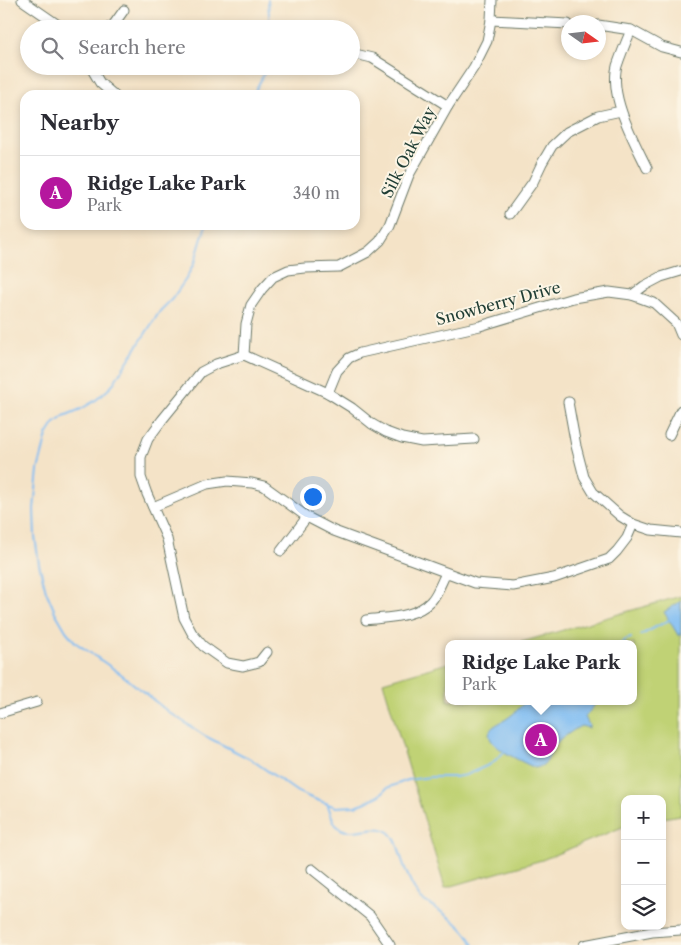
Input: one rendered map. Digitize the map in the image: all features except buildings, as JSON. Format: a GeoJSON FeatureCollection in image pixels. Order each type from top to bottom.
{"type":"FeatureCollection","features":[{"type":"Feature","properties":{"kind":"street"},"geometry":{"type":"LineString","coordinates":[[22,0],[51,20]]}},
{"type":"Feature","properties":{"kind":"street","name":"Silk Oak Way"},"geometry":{"type":"LineString","coordinates":[[244,355],[246,324],[251,305],[273,277],[288,270],[340,267],[368,252],[380,241],[390,226],[409,175],[448,106],[474,67],[487,41],[492,0]]}},
{"type":"Feature","properties":{"kind":"street"},"geometry":{"type":"LineString","coordinates":[[117,20],[124,10]]}},
{"type":"Feature","properties":{"kind":"street"},"geometry":{"type":"LineString","coordinates":[[491,20],[561,24]]}},
{"type":"Feature","properties":{"kind":"street"},"geometry":{"type":"LineString","coordinates":[[606,26],[631,30],[662,47],[681,52]]}},
{"type":"Feature","properties":{"kind":"street"},"geometry":{"type":"LineString","coordinates":[[631,30],[617,68],[616,85],[621,111],[648,168]]}},
{"type":"Feature","properties":{"kind":"street"},"geometry":{"type":"LineString","coordinates":[[360,55],[372,58],[448,106]]}},
{"type":"Feature","properties":{"kind":"street"},"geometry":{"type":"LineString","coordinates":[[95,75],[100,83],[108,90]]}},
{"type":"Feature","properties":{"kind":"street"},"geometry":{"type":"LineString","coordinates":[[510,214],[533,182],[552,146],[567,132],[598,116],[621,111]]}},
{"type":"Feature","properties":{"kind":"street"},"geometry":{"type":"LineString","coordinates":[[632,295],[660,277],[681,271]]}},
{"type":"Feature","properties":{"kind":"street","name":"Snowberry Drive"},"geometry":{"type":"LineString","coordinates":[[328,393],[337,371],[349,358],[360,354],[480,326],[573,298],[609,292],[632,295],[654,303],[676,323],[681,336]]}},
{"type":"Feature","properties":{"kind":"street"},"geometry":{"type":"LineString","coordinates":[[267,652],[259,662],[244,666],[227,662],[203,646],[192,633],[184,618],[167,539],[141,477],[141,457],[148,439],[201,372],[216,364],[244,355],[328,393],[352,408],[372,424],[402,438],[422,442],[474,439]]}},
{"type":"Feature","properties":{"kind":"street"},"geometry":{"type":"LineString","coordinates":[[569,402],[576,446],[584,477],[593,492],[620,516],[633,524],[651,530],[681,533]]}},
{"type":"Feature","properties":{"kind":"street"},"geometry":{"type":"LineString","coordinates":[[669,435],[681,410]]}},
{"type":"Feature","properties":{"kind":"street"},"geometry":{"type":"LineString","coordinates":[[153,508],[207,484],[242,481],[264,486],[307,517],[334,531],[475,584],[513,586],[554,578],[609,559],[627,538],[633,524]]}},
{"type":"Feature","properties":{"kind":"street"},"geometry":{"type":"LineString","coordinates":[[281,550],[307,517]]}},
{"type":"Feature","properties":{"kind":"street"},"geometry":{"type":"LineString","coordinates":[[366,620],[406,615],[422,609],[432,600],[446,573]]}},
{"type":"Feature","properties":{"kind":"street"},"geometry":{"type":"LineString","coordinates":[[0,713],[37,702]]}},
{"type":"Feature","properties":{"kind":"street"},"geometry":{"type":"LineString","coordinates":[[312,869],[370,916],[390,945]]}},
{"type":"Feature","properties":{"kind":"street"},"geometry":{"type":"LineString","coordinates":[[584,945],[652,932],[681,930]]}},
{"type":"Feature","properties":{"kind":"green space"},"geometry":{"type":"Polygon","coordinates":[[[681,596],[681,815],[666,817],[666,795],[621,795],[621,828],[542,860],[445,888],[383,682],[445,664],[445,705],[637,705],[637,640],[529,640],[681,596]]]}},
{"type":"Feature","properties":{"kind":"water"},"geometry":{"type":"Polygon","coordinates":[[[681,601],[681,635],[678,635],[664,612],[681,601]]]}},
{"type":"Feature","properties":{"kind":"water"},"geometry":{"type":"Polygon","coordinates":[[[522,705],[595,705],[585,717],[589,728],[581,726],[568,734],[555,745],[546,762],[540,767],[535,768],[504,752],[491,739],[489,733],[493,727],[522,705]]]}},
{"type":"Feature","properties":{"kind":"waterway"},"geometry":{"type":"LineString","coordinates":[[268,0],[269,20]]}},
{"type":"Feature","properties":{"kind":"waterway"},"geometry":{"type":"LineString","coordinates":[[256,90],[263,75]]}},
{"type":"Feature","properties":{"kind":"waterway"},"geometry":{"type":"LineString","coordinates":[[204,230],[195,261],[186,279],[172,299],[160,311],[111,387],[96,400],[64,416],[54,424],[47,435],[38,470],[34,509],[35,537],[46,591],[55,612],[66,631],[76,643],[121,674],[166,710],[205,736],[252,760],[296,791],[336,807],[355,806],[364,803],[380,795],[387,788],[408,780],[466,775],[491,764],[504,752]]}},
{"type":"Feature","properties":{"kind":"waterway"},"geometry":{"type":"LineString","coordinates":[[641,635],[669,620]]}},
{"type":"Feature","properties":{"kind":"waterway"},"geometry":{"type":"LineString","coordinates":[[626,640],[631,638]]}},
{"type":"Feature","properties":{"kind":"waterway"},"geometry":{"type":"LineString","coordinates":[[327,803],[332,818],[341,829],[355,831],[376,828],[389,832],[394,838],[410,880],[421,899],[458,924],[474,945]]}},
{"type":"Feature","properties":{"kind":"place","name":"Ridge Lake Park"},"geometry":{"type":"Point","coordinates":[541,740]}}]}
